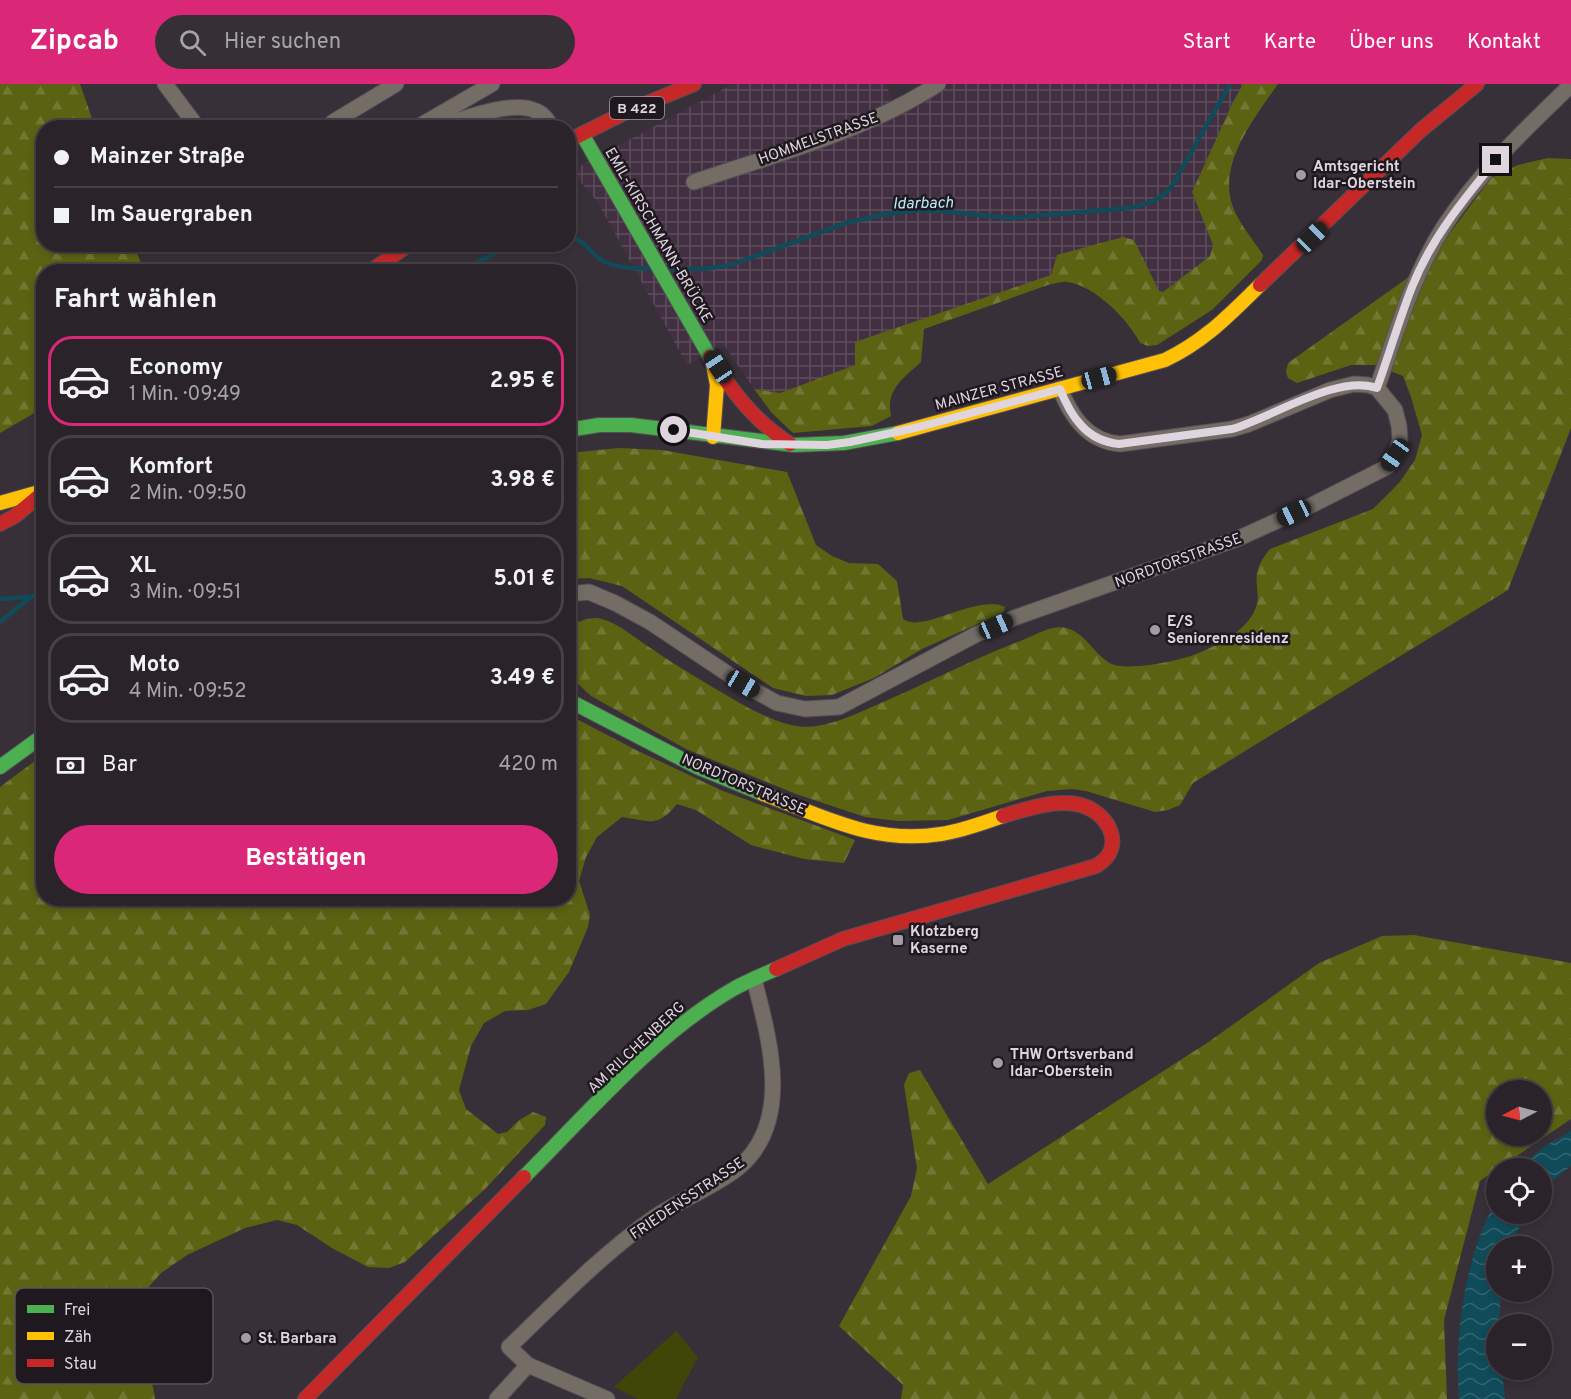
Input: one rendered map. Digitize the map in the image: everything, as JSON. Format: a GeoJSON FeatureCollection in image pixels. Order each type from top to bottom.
{"type":"FeatureCollection","features":[{"type":"Feature","properties":{"kind":"main road","name":"B 422"},"geometry":{"type":"LineString","coordinates":[[576,137],[628,111],[694,84]]}},
{"type":"Feature","properties":{"kind":"main road","name":"MAINZER STRASSE"},"geometry":{"type":"LineString","coordinates":[[576,429],[630,426],[762,444],[827,445],[919,427],[1165,360],[1196,344],[1295,253],[1421,130],[1477,84]]}},
{"type":"Feature","properties":{"kind":"main road","name":"EMIL-KIRSCHMANN-BRÜCKE"},"geometry":{"type":"LineString","coordinates":[[582,134],[708,352],[738,397],[770,433],[792,445]]}},
{"type":"Feature","properties":{"kind":"main road"},"geometry":{"type":"LineString","coordinates":[[381,264],[398,252]]}},
{"type":"Feature","properties":{"kind":"main road","name":"EMIL-KIRSCHMANN-BRÜCKE"},"geometry":{"type":"LineString","coordinates":[[708,352],[714,366],[717,385],[713,437]]}},
{"type":"Feature","properties":{"kind":"main road"},"geometry":{"type":"LineString","coordinates":[[713,437],[721,434],[735,421],[739,406],[738,397]]}},
{"type":"Feature","properties":{"kind":"main road"},"geometry":{"type":"LineString","coordinates":[[0,503],[36,493]]}},
{"type":"Feature","properties":{"kind":"main road"},"geometry":{"type":"LineString","coordinates":[[0,524],[15,516],[36,498]]}},
{"type":"Feature","properties":{"kind":"main road","name":"NORDTORSTRASSE"},"geometry":{"type":"LineString","coordinates":[[576,704],[699,768],[824,818],[870,833],[945,834],[1040,806],[1068,803],[1093,810],[1106,820],[1111,832],[1112,850]]}},
{"type":"Feature","properties":{"kind":"main road"},"geometry":{"type":"LineString","coordinates":[[0,767],[36,741]]}},
{"type":"Feature","properties":{"kind":"main road","name":"AM RILCHENBERG"},"geometry":{"type":"LineString","coordinates":[[305,1399],[618,1083],[661,1042],[698,1012],[735,987],[843,939],[1096,866],[1105,860],[1112,850]]}},
{"type":"Feature","properties":{"kind":"street"},"geometry":{"type":"LineString","coordinates":[[165,84],[192,120]]}},
{"type":"Feature","properties":{"kind":"street"},"geometry":{"type":"LineString","coordinates":[[336,120],[396,84]]}},
{"type":"Feature","properties":{"kind":"street"},"geometry":{"type":"LineString","coordinates":[[430,120],[492,84]]}},
{"type":"Feature","properties":{"kind":"street","name":"HOMMELSTRASSE"},"geometry":{"type":"LineString","coordinates":[[694,182],[858,126],[912,101],[938,84]]}},
{"type":"Feature","properties":{"kind":"street"},"geometry":{"type":"LineString","coordinates":[[1060,389],[1075,420],[1084,429],[1096,438],[1119,444],[1232,429],[1330,390],[1354,384],[1377,388],[1412,287],[1442,229],[1463,199],[1496,160],[1571,85]]}},
{"type":"Feature","properties":{"kind":"street"},"geometry":{"type":"LineString","coordinates":[[464,120],[495,111],[517,108],[536,110],[547,120]]}},
{"type":"Feature","properties":{"kind":"street","name":"NORDTORSTRASSE"},"geometry":{"type":"LineString","coordinates":[[576,593],[589,592],[650,622],[743,684],[777,703],[806,709],[839,707],[977,634],[1014,618],[1237,539],[1387,468],[1400,440],[1399,426],[1395,410],[1377,388]]}},
{"type":"Feature","properties":{"kind":"street","name":"FRIEDENSSTRASSE"},"geometry":{"type":"LineString","coordinates":[[528,1365],[509,1347],[517,1339],[635,1232],[670,1207],[732,1172],[757,1146],[769,1120],[772,1089],[768,1039],[754,979]]}},
{"type":"Feature","properties":{"kind":"street"},"geometry":{"type":"LineString","coordinates":[[497,1399],[528,1365],[608,1399]]}},
{"type":"Feature","properties":{"kind":"shaded area"},"geometry":{"type":"Polygon","coordinates":[[[733,84],[886,84],[893,102],[897,100],[903,114],[952,84],[1243,84],[1192,192],[1213,245],[1210,256],[1163,293],[1057,255],[1051,275],[856,357],[855,365],[780,393],[754,389],[724,345],[687,365],[597,201],[576,177],[576,168],[733,84]]]}},
{"type":"Feature","properties":{"kind":"green space"},"geometry":{"type":"Polygon","coordinates":[[[0,84],[80,84],[93,120],[36,120],[36,252],[137,252],[141,264],[36,264],[36,412],[0,433],[0,84]]]}},
{"type":"Feature","properties":{"kind":"green space"},"geometry":{"type":"Polygon","coordinates":[[[1243,84],[1278,84],[1248,128],[1233,161],[1229,178],[1230,195],[1235,212],[1263,255],[1262,260],[1212,310],[1157,345],[1148,346],[1140,343],[1128,324],[1110,305],[1088,290],[1063,282],[1048,285],[924,329],[921,362],[898,384],[894,391],[891,398],[891,416],[872,426],[793,433],[772,413],[754,389],[780,393],[855,365],[855,342],[1051,275],[1057,255],[1123,237],[1134,240],[1159,291],[1163,292],[1210,256],[1213,245],[1192,192],[1243,84]]]}},
{"type":"Feature","properties":{"kind":"green space"},"geometry":{"type":"Polygon","coordinates":[[[1548,158],[1571,159],[1571,428],[1508,590],[1193,783],[1180,805],[1155,812],[1086,791],[1072,789],[1047,791],[948,820],[898,821],[865,817],[796,794],[686,749],[591,696],[576,682],[576,623],[594,618],[609,621],[622,628],[675,664],[751,709],[781,722],[802,727],[823,725],[844,719],[979,658],[1053,628],[1070,629],[1084,638],[1108,662],[1126,666],[1151,665],[1177,660],[1224,641],[1241,629],[1253,613],[1258,600],[1258,571],[1270,549],[1373,509],[1399,483],[1415,460],[1422,435],[1403,376],[1375,365],[1351,365],[1297,383],[1288,378],[1286,372],[1288,363],[1406,279],[1453,229],[1491,178],[1518,165],[1548,158]]]}},
{"type":"Feature","properties":{"kind":"green space"},"geometry":{"type":"Polygon","coordinates":[[[619,448],[662,450],[787,472],[816,545],[832,556],[849,563],[878,564],[897,581],[903,619],[923,622],[965,609],[993,604],[1005,607],[1004,612],[922,649],[874,678],[832,695],[806,696],[773,688],[622,586],[589,578],[576,579],[576,452],[619,448]]]}},
{"type":"Feature","properties":{"kind":"green space"},"geometry":{"type":"Polygon","coordinates":[[[576,719],[723,791],[855,840],[844,863],[804,859],[751,845],[696,810],[677,804],[659,820],[647,821],[622,817],[597,837],[586,857],[579,881],[590,915],[588,927],[569,972],[546,1004],[528,1010],[505,1011],[484,1023],[471,1046],[459,1090],[466,1109],[498,1134],[507,1132],[518,1121],[533,1112],[546,1117],[545,1125],[485,1189],[405,1262],[389,1268],[368,1267],[332,1248],[297,1225],[277,1220],[245,1228],[187,1255],[161,1273],[148,1288],[15,1288],[15,1384],[152,1384],[155,1399],[0,1399],[0,787],[36,760],[36,906],[576,906],[576,719]]]}},
{"type":"Feature","properties":{"kind":"green space"},"geometry":{"type":"Polygon","coordinates":[[[1414,935],[1571,963],[1571,1119],[1552,1132],[1552,1080],[1486,1080],[1486,1146],[1531,1146],[1514,1158],[1486,1158],[1486,1177],[1480,1181],[1444,1320],[1447,1399],[901,1399],[903,1385],[839,1326],[911,1196],[917,1168],[904,1085],[909,1073],[920,1070],[988,1184],[1210,1041],[1319,963],[1382,936],[1414,935]]]}},
{"type":"Feature","properties":{"kind":"green space"},"geometry":{"type":"Polygon","coordinates":[[[676,1331],[698,1357],[676,1399],[638,1399],[614,1387],[676,1331]]]}},
{"type":"Feature","properties":{"kind":"water"},"geometry":{"type":"Polygon","coordinates":[[[1571,1131],[1571,1166],[1552,1181],[1552,1158],[1531,1158],[1546,1146],[1552,1146],[1552,1142],[1571,1131]]]}},
{"type":"Feature","properties":{"kind":"water"},"geometry":{"type":"Polygon","coordinates":[[[1486,1221],[1486,1224],[1522,1224],[1515,1236],[1486,1236],[1486,1302],[1500,1302],[1500,1314],[1486,1314],[1486,1380],[1503,1380],[1505,1399],[1459,1399],[1460,1322],[1477,1245],[1486,1221]]]}},
{"type":"Feature","properties":{"kind":"waterway","name":"Idarbach"},"geometry":{"type":"LineString","coordinates":[[666,269],[703,269],[731,265],[846,223],[916,210],[1009,218],[1130,208],[1142,205],[1158,198],[1172,186],[1230,84]]}},
{"type":"Feature","properties":{"kind":"waterway","name":"Idarbach"},"geometry":{"type":"LineString","coordinates":[[576,240],[587,246],[600,259],[612,265],[652,269]]}},
{"type":"Feature","properties":{"kind":"waterway","name":"Idarbach"},"geometry":{"type":"LineString","coordinates":[[476,264],[498,252]]}},
{"type":"Feature","properties":{"kind":"waterway","name":"Idarbach"},"geometry":{"type":"LineString","coordinates":[[0,622],[36,594]]}},
{"type":"Feature","properties":{"kind":"waterway"},"geometry":{"type":"LineString","coordinates":[[0,599],[30,597]]}},
{"type":"Feature","properties":{"kind":"traffic: fast"},"geometry":{"type":"LineString","coordinates":[[582,134],[710,357]]}},
{"type":"Feature","properties":{"kind":"traffic: fast"},"geometry":{"type":"LineString","coordinates":[[576,429],[599,425],[631,425],[794,445],[844,443],[898,433]]}},
{"type":"Feature","properties":{"kind":"traffic: fast"},"geometry":{"type":"LineString","coordinates":[[576,704],[697,767],[763,794]]}},
{"type":"Feature","properties":{"kind":"traffic: fast"},"geometry":{"type":"LineString","coordinates":[[0,767],[36,741]]}},
{"type":"Feature","properties":{"kind":"traffic: fast"},"geometry":{"type":"LineString","coordinates":[[524,1177],[650,1051],[706,1006],[750,980],[776,969]]}},
{"type":"Feature","properties":{"kind":"traffic: slow"},"geometry":{"type":"LineString","coordinates":[[898,433],[1165,360],[1204,336],[1260,285]]}},
{"type":"Feature","properties":{"kind":"traffic: slow"},"geometry":{"type":"LineString","coordinates":[[713,365],[717,385],[713,437]]}},
{"type":"Feature","properties":{"kind":"traffic: slow"},"geometry":{"type":"LineString","coordinates":[[0,503],[36,493]]}},
{"type":"Feature","properties":{"kind":"traffic: slow"},"geometry":{"type":"LineString","coordinates":[[763,794],[849,826],[893,835],[917,836],[949,833],[1003,816]]}},
{"type":"Feature","properties":{"kind":"traffic: jam"},"geometry":{"type":"LineString","coordinates":[[576,137],[628,111],[694,84]]}},
{"type":"Feature","properties":{"kind":"traffic: jam"},"geometry":{"type":"LineString","coordinates":[[1260,285],[1421,130],[1477,84]]}},
{"type":"Feature","properties":{"kind":"traffic: jam"},"geometry":{"type":"LineString","coordinates":[[381,264],[398,252]]}},
{"type":"Feature","properties":{"kind":"traffic: jam"},"geometry":{"type":"LineString","coordinates":[[710,357],[755,416],[790,444]]}},
{"type":"Feature","properties":{"kind":"traffic: jam"},"geometry":{"type":"LineString","coordinates":[[0,524],[15,516],[36,499]]}},
{"type":"Feature","properties":{"kind":"traffic: jam"},"geometry":{"type":"LineString","coordinates":[[776,969],[843,939],[1096,866],[1106,858],[1111,849],[1112,839],[1105,821],[1087,807],[1058,803],[1003,816]]}},
{"type":"Feature","properties":{"kind":"traffic: jam"},"geometry":{"type":"LineString","coordinates":[[305,1399],[524,1177]]}},
{"type":"Feature","properties":{"kind":"place","name":"Amtsgericht Idar-Oberstein"},"geometry":{"type":"Point","coordinates":[1301,175]}},
{"type":"Feature","properties":{"kind":"place","name":"E/S Seniorenresidenz"},"geometry":{"type":"Point","coordinates":[1155,630]}},
{"type":"Feature","properties":{"kind":"place","name":"Klotzberg Kaserne"},"geometry":{"type":"Point","coordinates":[898,940]}},
{"type":"Feature","properties":{"kind":"place","name":"THW Ortsverband Idar-Oberstein"},"geometry":{"type":"Point","coordinates":[998,1063]}},
{"type":"Feature","properties":{"kind":"place","name":"St. Barbara"},"geometry":{"type":"Point","coordinates":[246,1338]}},
{"type":"Feature","properties":{"kind":"route"},"geometry":{"type":"LineString","coordinates":[[674,430],[762,444],[827,445],[919,427],[1060,389],[1075,420],[1084,429],[1096,438],[1119,444],[1232,429],[1330,390],[1354,384],[1377,388],[1412,287],[1427,256],[1463,199],[1496,160]]}}]}
